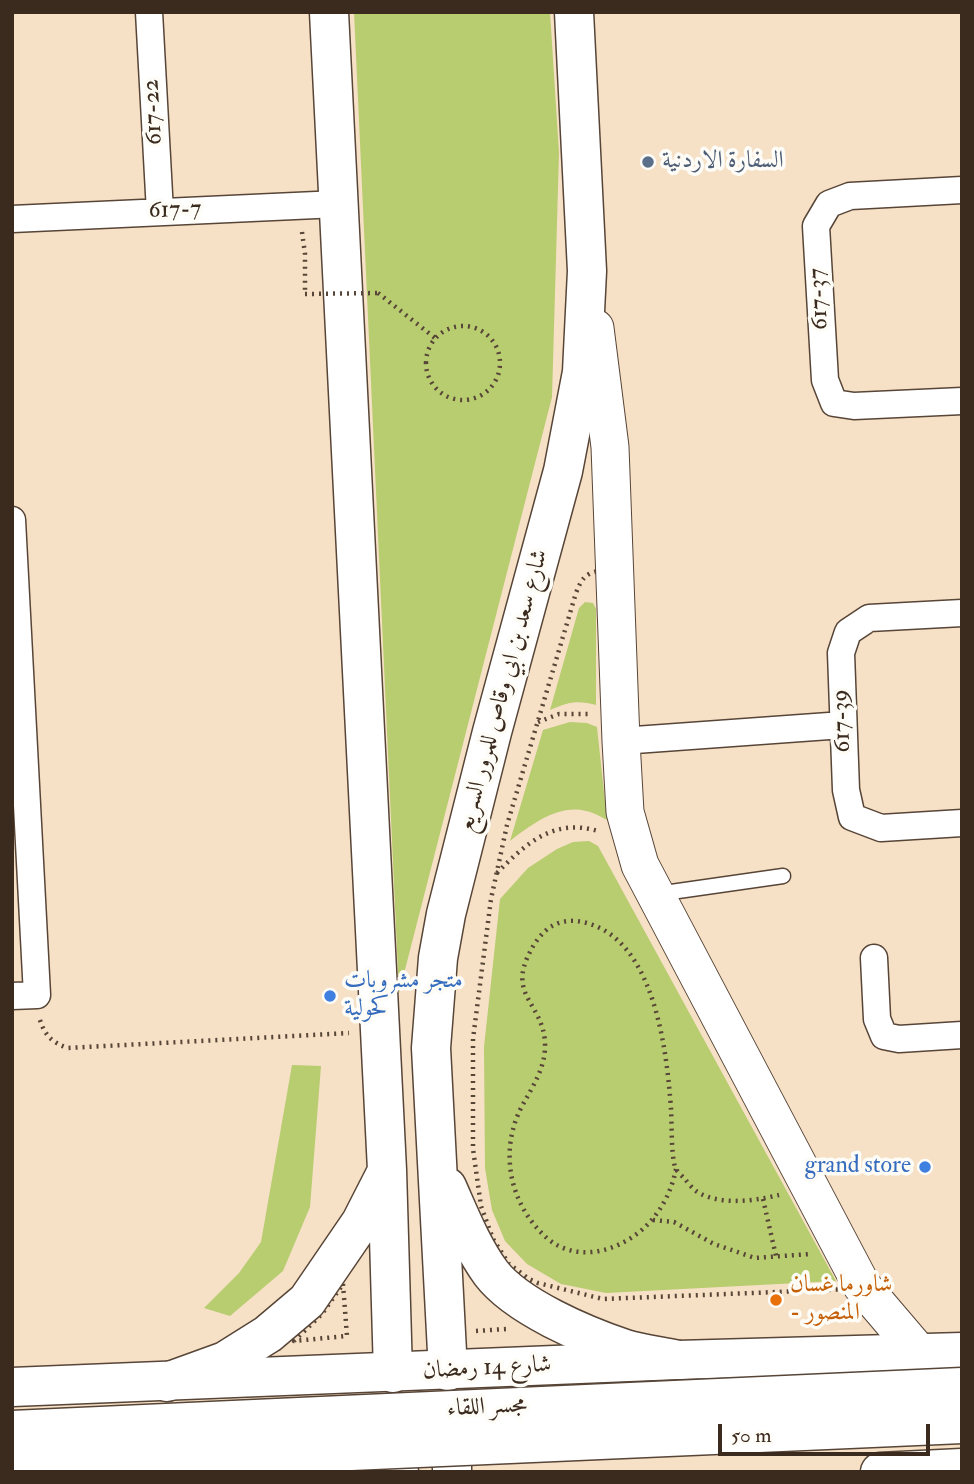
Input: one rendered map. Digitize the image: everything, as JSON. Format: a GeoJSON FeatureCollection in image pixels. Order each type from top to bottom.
{"type":"FeatureCollection","features":[{"type":"Feature","properties":{"kind":"main road"},"geometry":{"type":"LineString","coordinates":[[329,12],[387,1170],[393,1383]]}},
{"type":"Feature","properties":{"kind":"main road","name":"شارع سعد بن ابي وقاص للمرور السريع"},"geometry":{"type":"LineString","coordinates":[[448,1381],[431,1048],[438,958],[446,914],[488,745],[574,422],[582,372],[587,271],[574,12]]}},
{"type":"Feature","properties":{"kind":"main road"},"geometry":{"type":"LineString","coordinates":[[439,1169],[479,1254],[493,1275],[515,1295],[538,1310],[626,1349],[678,1360]]}},
{"type":"Feature","properties":{"kind":"main road"},"geometry":{"type":"LineString","coordinates":[[176,1381],[225,1361],[268,1334],[307,1301],[361,1222],[387,1170]]}},
{"type":"Feature","properties":{"kind":"main road","name":"شارع 14 رمضان"},"geometry":{"type":"LineString","coordinates":[[12,1387],[176,1381],[448,1381],[678,1360],[962,1352]]}},
{"type":"Feature","properties":{"kind":"main road"},"geometry":{"type":"LineString","coordinates":[[176,1381],[202,1386],[225,1401]]}},
{"type":"Feature","properties":{"kind":"main road","name":"مجسر اللقاء"},"geometry":{"type":"LineString","coordinates":[[12,1430],[962,1387]]}},
{"type":"Feature","properties":{"kind":"main road","name":"مجسر اللقاء"},"geometry":{"type":"LineString","coordinates":[[12,1466],[962,1424]]}},
{"type":"Feature","properties":{"kind":"main road"},"geometry":{"type":"LineString","coordinates":[[880,1472],[944,1469]]}},
{"type":"Feature","properties":{"kind":"street","name":"617-22"},"geometry":{"type":"LineString","coordinates":[[149,12],[160,212]]}},
{"type":"Feature","properties":{"kind":"street","name":"617-37"},"geometry":{"type":"LineString","coordinates":[[962,190],[850,196],[830,204],[816,226],[825,380],[834,403],[854,406],[962,401]]}},
{"type":"Feature","properties":{"kind":"street","name":"617-7"},"geometry":{"type":"LineString","coordinates":[[12,219],[338,204]]}},
{"type":"Feature","properties":{"kind":"street"},"geometry":{"type":"LineString","coordinates":[[587,271],[610,447],[612,725],[625,812],[639,865],[804,1189],[829,1249],[920,1354]]}},
{"type":"Feature","properties":{"kind":"street"},"geometry":{"type":"LineString","coordinates":[[12,520],[25,996]]}},
{"type":"Feature","properties":{"kind":"street","name":"617-39"},"geometry":{"type":"LineString","coordinates":[[962,613],[869,618],[848,632],[841,653],[846,790],[852,817],[881,828],[962,823]]}},
{"type":"Feature","properties":{"kind":"street"},"geometry":{"type":"LineString","coordinates":[[612,725],[843,725]]}},
{"type":"Feature","properties":{"kind":"street"},"geometry":{"type":"LineString","coordinates":[[874,958],[877,1019],[884,1036],[899,1039],[962,1035]]}},
{"type":"Feature","properties":{"kind":"lane"},"geometry":{"type":"LineString","coordinates":[[655,895],[783,876]]}},
{"type":"Feature","properties":{"kind":"path"},"geometry":{"type":"LineString","coordinates":[[299,206],[305,254],[305,294],[377,293],[435,338]]}},
{"type":"Feature","properties":{"kind":"path"},"geometry":{"type":"LineString","coordinates":[[471,325],[488,334],[499,350],[500,370],[492,387],[476,398],[456,400],[439,391],[428,375],[426,356],[435,338],[451,327],[471,325]]}},
{"type":"Feature","properties":{"kind":"path"},"geometry":{"type":"LineString","coordinates":[[592,572],[599,572],[605,575],[616,806],[623,843],[646,907],[804,1189],[829,1249],[851,1289],[603,1299],[528,1279],[509,1264],[493,1239],[481,1206],[473,1149],[473,1039],[496,874],[507,825],[537,722],[581,579],[592,572]]}},
{"type":"Feature","properties":{"kind":"path"},"geometry":{"type":"LineString","coordinates":[[537,722],[581,712],[592,715]]}},
{"type":"Feature","properties":{"kind":"path"},"geometry":{"type":"LineString","coordinates":[[496,874],[515,854],[540,835],[563,828],[595,830],[604,834]]}},
{"type":"Feature","properties":{"kind":"path"},"geometry":{"type":"LineString","coordinates":[[614,838],[623,843]]}},
{"type":"Feature","properties":{"kind":"path"},"geometry":{"type":"LineString","coordinates":[[573,920],[593,925],[616,936],[637,963],[652,996],[662,1039],[676,1169],[665,1203],[652,1220],[630,1239],[606,1251],[582,1253],[555,1244],[535,1228],[520,1206],[508,1153],[512,1129],[542,1066],[545,1042],[539,1017],[524,993],[523,966],[535,943],[551,926],[573,920]]}},
{"type":"Feature","properties":{"kind":"path"},"geometry":{"type":"LineString","coordinates":[[25,996],[43,1031],[58,1045],[68,1048],[380,1031]]}},
{"type":"Feature","properties":{"kind":"path"},"geometry":{"type":"LineString","coordinates":[[676,1169],[696,1191],[721,1199],[763,1199],[804,1189]]}},
{"type":"Feature","properties":{"kind":"path"},"geometry":{"type":"LineString","coordinates":[[763,1199],[776,1256]]}},
{"type":"Feature","properties":{"kind":"path"},"geometry":{"type":"LineString","coordinates":[[652,1220],[674,1222],[714,1244],[755,1258],[802,1255],[829,1249]]}},
{"type":"Feature","properties":{"kind":"path"},"geometry":{"type":"LineString","coordinates":[[294,1341],[347,1336],[344,1297]]}},
{"type":"Feature","properties":{"kind":"path"},"geometry":{"type":"LineString","coordinates":[[474,1317],[475,1331],[517,1328]]}},
{"type":"Feature","properties":{"kind":"green space"},"geometry":{"type":"Polygon","coordinates":[[[354,12],[550,12],[559,153],[552,397],[399,993],[354,12]]]}},
{"type":"Feature","properties":{"kind":"green space"},"geometry":{"type":"Polygon","coordinates":[[[585,602],[593,603],[596,609],[596,705],[573,703],[550,710],[579,608],[585,602]]]}},
{"type":"Feature","properties":{"kind":"green space"},"geometry":{"type":"Polygon","coordinates":[[[570,722],[587,723],[597,727],[607,820],[589,812],[565,810],[545,817],[510,841],[543,730],[570,722]]]}},
{"type":"Feature","properties":{"kind":"green space"},"geometry":{"type":"Polygon","coordinates":[[[589,841],[598,846],[836,1281],[606,1293],[561,1284],[527,1264],[505,1241],[492,1210],[485,1168],[484,1047],[500,899],[528,868],[557,849],[573,842],[589,841]]]}},
{"type":"Feature","properties":{"kind":"green space"},"geometry":{"type":"Polygon","coordinates":[[[292,1065],[321,1066],[310,1207],[283,1271],[230,1316],[204,1308],[239,1273],[261,1242],[292,1065]]]}},
{"type":"Feature","properties":{"kind":"place","name":"السفارة الاردنية"},"geometry":{"type":"Point","coordinates":[648,162]}},
{"type":"Feature","properties":{"kind":"place","name":"متجر مشروبات كحولية"},"geometry":{"type":"Point","coordinates":[330,996]}},
{"type":"Feature","properties":{"kind":"place","name":"grand store"},"geometry":{"type":"Point","coordinates":[925,1167]}},
{"type":"Feature","properties":{"kind":"place","name":"شاورما غسان - المنصور"},"geometry":{"type":"Point","coordinates":[776,1300]}}]}
